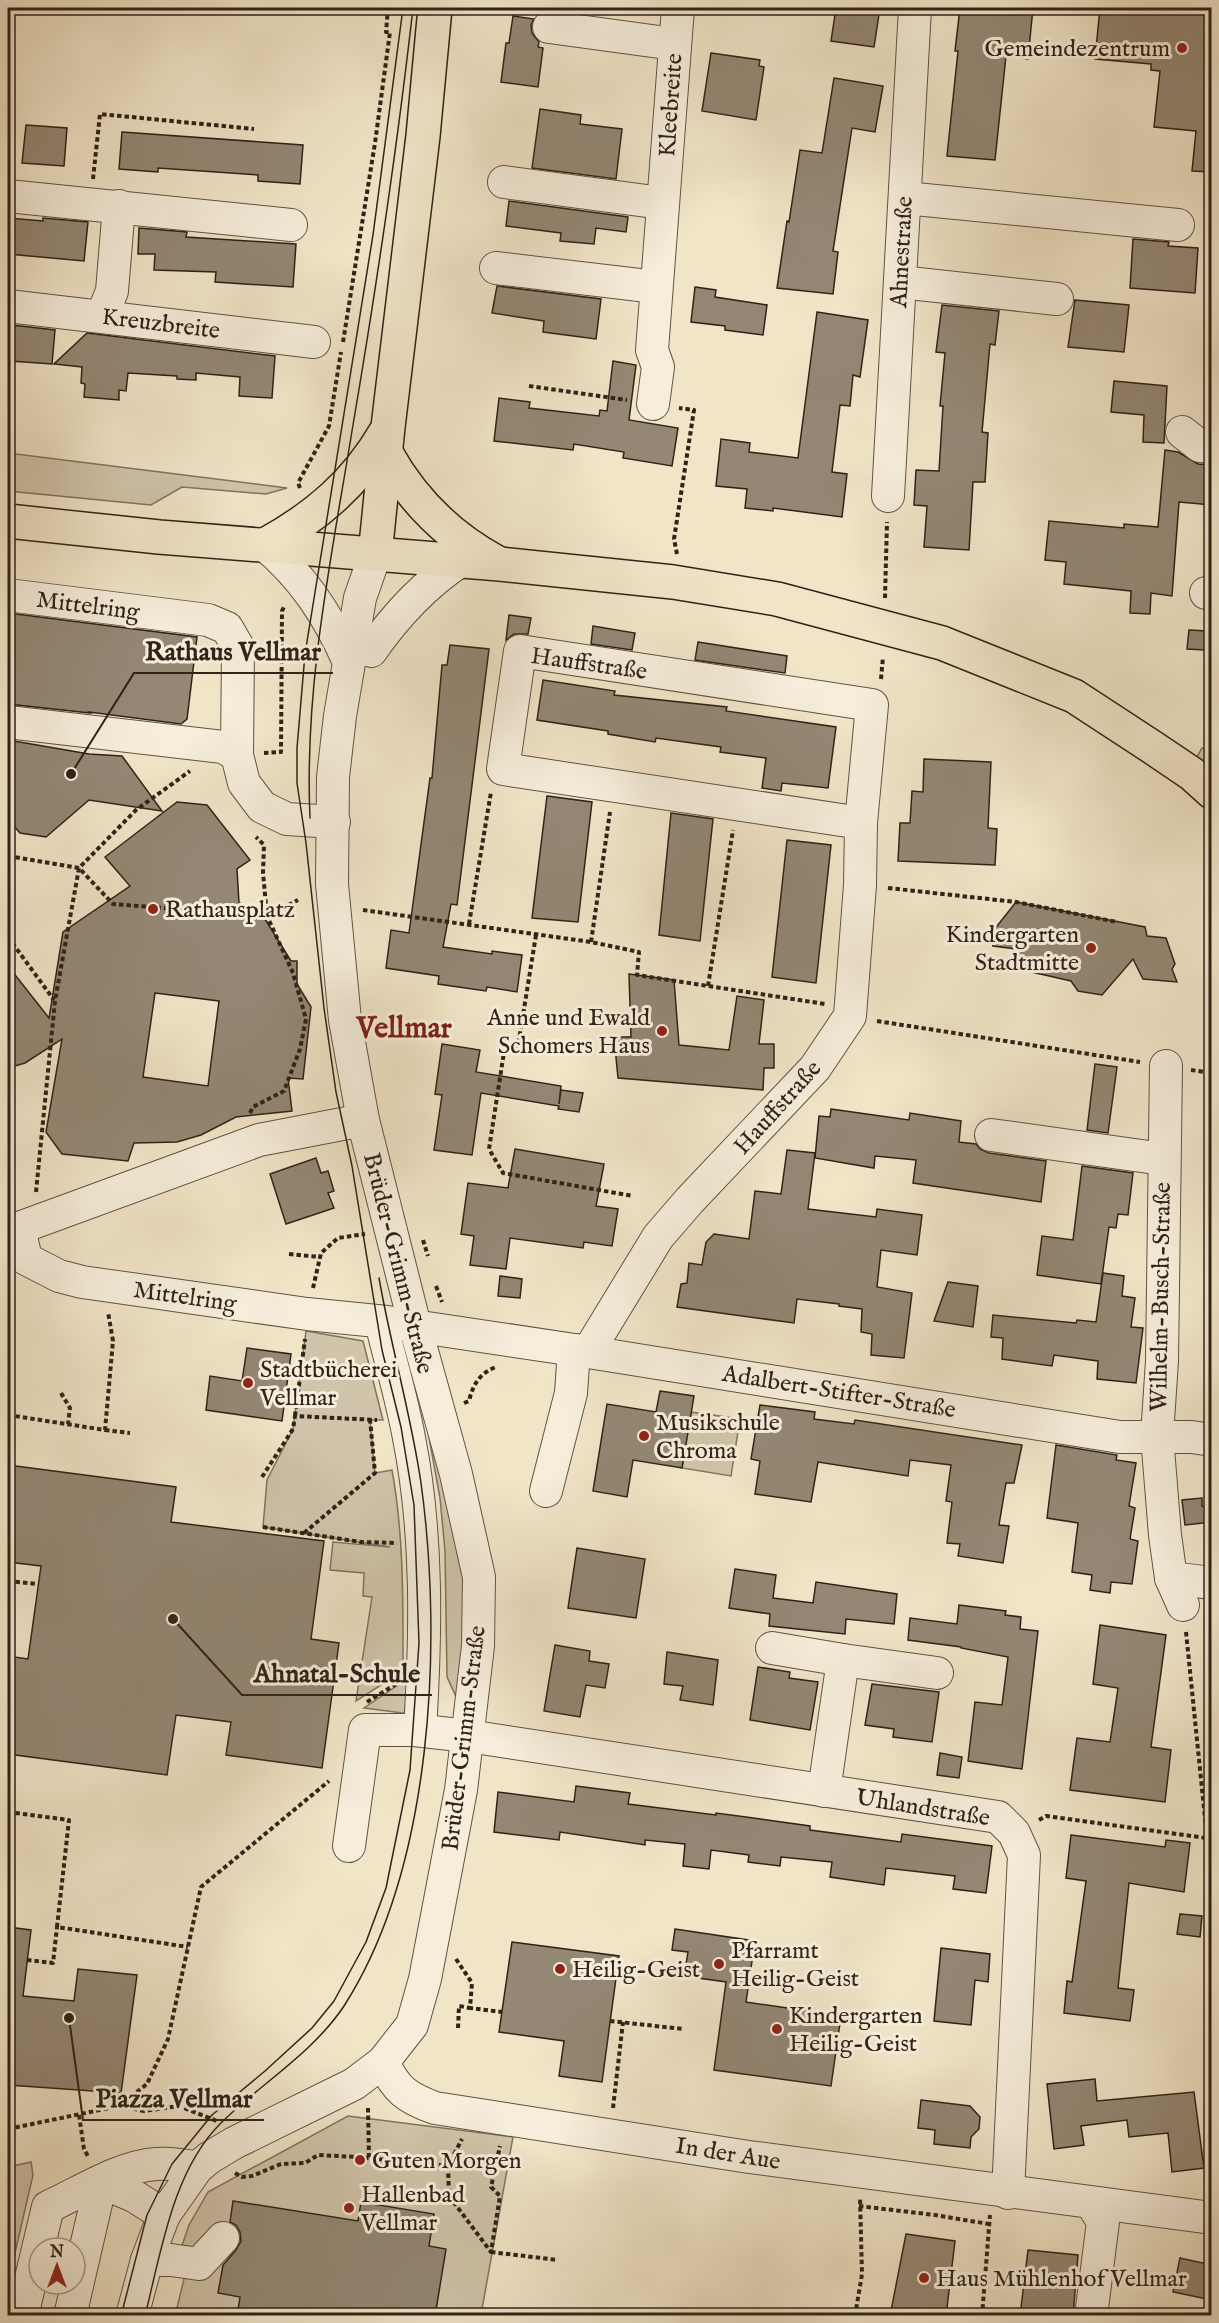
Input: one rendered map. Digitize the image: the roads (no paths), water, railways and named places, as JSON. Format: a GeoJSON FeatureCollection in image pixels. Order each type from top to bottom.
{"type":"FeatureCollection","features":[{"type":"Feature","properties":{"kind":"main road"},"geometry":{"type":"LineString","coordinates":[[375,555],[423,136],[435,8]]}},
{"type":"Feature","properties":{"kind":"main road"},"geometry":{"type":"LineString","coordinates":[[266,545],[315,515],[336,497],[387,440]]}},
{"type":"Feature","properties":{"kind":"main road"},"geometry":{"type":"LineString","coordinates":[[387,440],[407,487],[434,518],[476,551],[500,564]]}},
{"type":"Feature","properties":{"kind":"main road"},"geometry":{"type":"LineString","coordinates":[[8,521],[159,537],[500,564],[673,582],[777,599],[942,643],[1074,696],[1192,774],[1212,792]]}},
{"type":"Feature","properties":{"kind":"street","name":"Kleebreite"},"geometry":{"type":"LineString","coordinates":[[653,404],[658,367],[652,350],[678,8]]}},
{"type":"Feature","properties":{"kind":"street","name":"Ahnestraße"},"geometry":{"type":"LineString","coordinates":[[888,496],[915,8]]}},
{"type":"Feature","properties":{"kind":"street"},"geometry":{"type":"LineString","coordinates":[[549,27],[674,45]]}},
{"type":"Feature","properties":{"kind":"street"},"geometry":{"type":"LineString","coordinates":[[504,182],[662,203]]}},
{"type":"Feature","properties":{"kind":"street"},"geometry":{"type":"LineString","coordinates":[[8,196],[291,225]]}},
{"type":"Feature","properties":{"kind":"street"},"geometry":{"type":"LineString","coordinates":[[904,198],[1178,225]]}},
{"type":"Feature","properties":{"kind":"street"},"geometry":{"type":"LineString","coordinates":[[102,316],[112,291],[105,205]]}},
{"type":"Feature","properties":{"kind":"street"},"geometry":{"type":"LineString","coordinates":[[496,267],[656,287]]}},
{"type":"Feature","properties":{"kind":"street"},"geometry":{"type":"LineString","coordinates":[[900,282],[1057,298]]}},
{"type":"Feature","properties":{"kind":"street","name":"Kreuzbreite"},"geometry":{"type":"LineString","coordinates":[[8,306],[314,342]]}},
{"type":"Feature","properties":{"kind":"street"},"geometry":{"type":"LineString","coordinates":[[1182,432],[1200,446],[1212,447]]}},
{"type":"Feature","properties":{"kind":"street"},"geometry":{"type":"LineString","coordinates":[[266,545],[300,579],[360,656],[413,598],[460,561]]}},
{"type":"Feature","properties":{"kind":"street","name":"Brüder-Grimm-Straße"},"geometry":{"type":"LineString","coordinates":[[132,2316],[147,2260],[164,2216],[198,2168],[209,2158],[235,2155],[354,2084],[383,2062],[412,2025],[425,1979],[461,1790],[478,1646],[479,1577],[456,1474],[415,1326],[363,1120],[345,1020],[336,937],[331,850],[334,822],[333,777],[360,656],[375,612],[375,555]]}},
{"type":"Feature","properties":{"kind":"street","name":"Mittelring"},"geometry":{"type":"LineString","coordinates":[[8,595],[208,620],[227,628],[238,647],[230,751],[243,783],[262,807],[287,819],[334,822]]}},
{"type":"Feature","properties":{"kind":"street","name":"Hauffstraße"},"geometry":{"type":"LineString","coordinates":[[581,1351],[658,1237],[815,1068],[850,1016],[860,885],[861,823],[872,705],[520,651],[503,769],[736,806],[861,823]]}},
{"type":"Feature","properties":{"kind":"street"},"geometry":{"type":"LineString","coordinates":[[8,722],[230,751]]}},
{"type":"Feature","properties":{"kind":"street","name":"Wilhelm-Busch-Straße"},"geometry":{"type":"LineString","coordinates":[[1166,1066],[1162,1360],[1157,1436],[1204,1439]]}},
{"type":"Feature","properties":{"kind":"street"},"geometry":{"type":"LineString","coordinates":[[22,1226],[259,1140],[363,1120]]}},
{"type":"Feature","properties":{"kind":"street","name":"Wilhelm-Busch-Straße"},"geometry":{"type":"LineString","coordinates":[[991,1136],[1163,1159]]}},
{"type":"Feature","properties":{"kind":"street","name":"Mittelring"},"geometry":{"type":"LineString","coordinates":[[22,1226],[26,1259],[59,1276],[308,1314],[381,1322]]}},
{"type":"Feature","properties":{"kind":"street"},"geometry":{"type":"LineString","coordinates":[[381,1322],[410,1438],[420,1514],[424,1576],[420,1730]]}},
{"type":"Feature","properties":{"kind":"street","name":"Adalbert-Stifter-Straße"},"geometry":{"type":"LineString","coordinates":[[381,1322],[581,1351],[1120,1437],[1157,1436]]}},
{"type":"Feature","properties":{"kind":"street"},"geometry":{"type":"LineString","coordinates":[[546,1491],[581,1351]]}},
{"type":"Feature","properties":{"kind":"street"},"geometry":{"type":"LineString","coordinates":[[1157,1436],[1165,1534],[1177,1591],[1212,1583]]}},
{"type":"Feature","properties":{"kind":"street"},"geometry":{"type":"LineString","coordinates":[[772,1648],[937,1673]]}},
{"type":"Feature","properties":{"kind":"street"},"geometry":{"type":"LineString","coordinates":[[824,1791],[843,1660]]}},
{"type":"Feature","properties":{"kind":"street","name":"Uhlandstraße"},"geometry":{"type":"LineString","coordinates":[[349,1846],[366,1730],[420,1730],[468,1736],[998,1817],[1014,1833],[1024,1855],[999,2202]]}},
{"type":"Feature","properties":{"kind":"street","name":"In der Aue"},"geometry":{"type":"LineString","coordinates":[[383,2062],[396,2084],[412,2099],[435,2108],[749,2157],[999,2202],[1092,2204],[1212,2218]]}},
{"type":"Feature","properties":{"kind":"street"},"geometry":{"type":"LineString","coordinates":[[22,2316],[48,2207],[120,2173],[155,2164],[198,2168]]}},
{"type":"Feature","properties":{"kind":"street"},"geometry":{"type":"LineString","coordinates":[[101,2182],[134,2196],[164,2216]]}},
{"type":"Feature","properties":{"kind":"street"},"geometry":{"type":"LineString","coordinates":[[69,2316],[101,2182]]}},
{"type":"Feature","properties":{"kind":"street"},"geometry":{"type":"LineString","coordinates":[[1091,2316],[1103,2222],[1092,2204]]}},
{"type":"Feature","properties":{"kind":"street"},"geometry":{"type":"LineString","coordinates":[[147,2260],[171,2260],[199,2264],[223,2238]]}},
{"type":"Feature","properties":{"kind":"tram line"},"geometry":{"type":"LineString","coordinates":[[121,2316],[147,2215],[172,2164],[212,2115],[312,2028],[334,2001],[366,1942],[386,1888],[410,1770],[419,1643],[414,1505],[401,1427],[382,1350],[352,1166],[336,1092],[297,783],[297,748],[305,654],[373,235],[403,8]]}},
{"type":"Feature","properties":{"kind":"tram line"},"geometry":{"type":"LineString","coordinates":[[310,818],[311,720],[321,624],[378,272],[413,8]]}},
{"type":"Feature","properties":{"kind":"tram line"},"geometry":{"type":"LineString","coordinates":[[145,2316],[163,2239],[180,2188],[191,2164],[221,2123],[317,2039],[344,2006],[374,1950],[397,1888],[413,1822],[424,1752],[430,1682],[431,1613],[428,1546],[417,1457],[379,1278]]}},
{"type":"Feature","properties":{"kind":"place","name":"Gemeindezentrum"},"geometry":{"type":"Point","coordinates":[1182,48]}},
{"type":"Feature","properties":{"kind":"place","name":"Rathaus Vellmar"},"geometry":{"type":"Point","coordinates":[71,774]}},
{"type":"Feature","properties":{"kind":"place","name":"Rathausplatz"},"geometry":{"type":"Point","coordinates":[153,909]}},
{"type":"Feature","properties":{"kind":"place","name":"Kindergarten Stadtmitte"},"geometry":{"type":"Point","coordinates":[1091,948]}},
{"type":"Feature","properties":{"kind":"place","name":"Anne und Ewald Schomers Haus"},"geometry":{"type":"Point","coordinates":[662,1031]}},
{"type":"Feature","properties":{"kind":"place","name":"Stadtbücherei Vellmar"},"geometry":{"type":"Point","coordinates":[248,1383]}},
{"type":"Feature","properties":{"kind":"place","name":"Musikschule Chroma"},"geometry":{"type":"Point","coordinates":[644,1436]}},
{"type":"Feature","properties":{"kind":"place","name":"Ahnatal-Schule"},"geometry":{"type":"Point","coordinates":[173,1619]}},
{"type":"Feature","properties":{"kind":"place","name":"Pfarramt Heilig-Geist"},"geometry":{"type":"Point","coordinates":[719,1964]}},
{"type":"Feature","properties":{"kind":"place","name":"Heilig-Geist"},"geometry":{"type":"Point","coordinates":[560,1969]}},
{"type":"Feature","properties":{"kind":"place","name":"Piazza Vellmar"},"geometry":{"type":"Point","coordinates":[69,2018]}},
{"type":"Feature","properties":{"kind":"place","name":"Kindergarten Heilig-Geist"},"geometry":{"type":"Point","coordinates":[777,2029]}},
{"type":"Feature","properties":{"kind":"place","name":"Guten Morgen"},"geometry":{"type":"Point","coordinates":[360,2160]}},
{"type":"Feature","properties":{"kind":"place","name":"Hallenbad Vellmar"},"geometry":{"type":"Point","coordinates":[349,2208]}},
{"type":"Feature","properties":{"kind":"place","name":"Haus Mühlenhof Vellmar"},"geometry":{"type":"Point","coordinates":[924,2278]}},
{"type":"Feature","properties":{"kind":"district","name":"Vellmar"},"geometry":{"type":"Point","coordinates":[404,1027]}}]}
